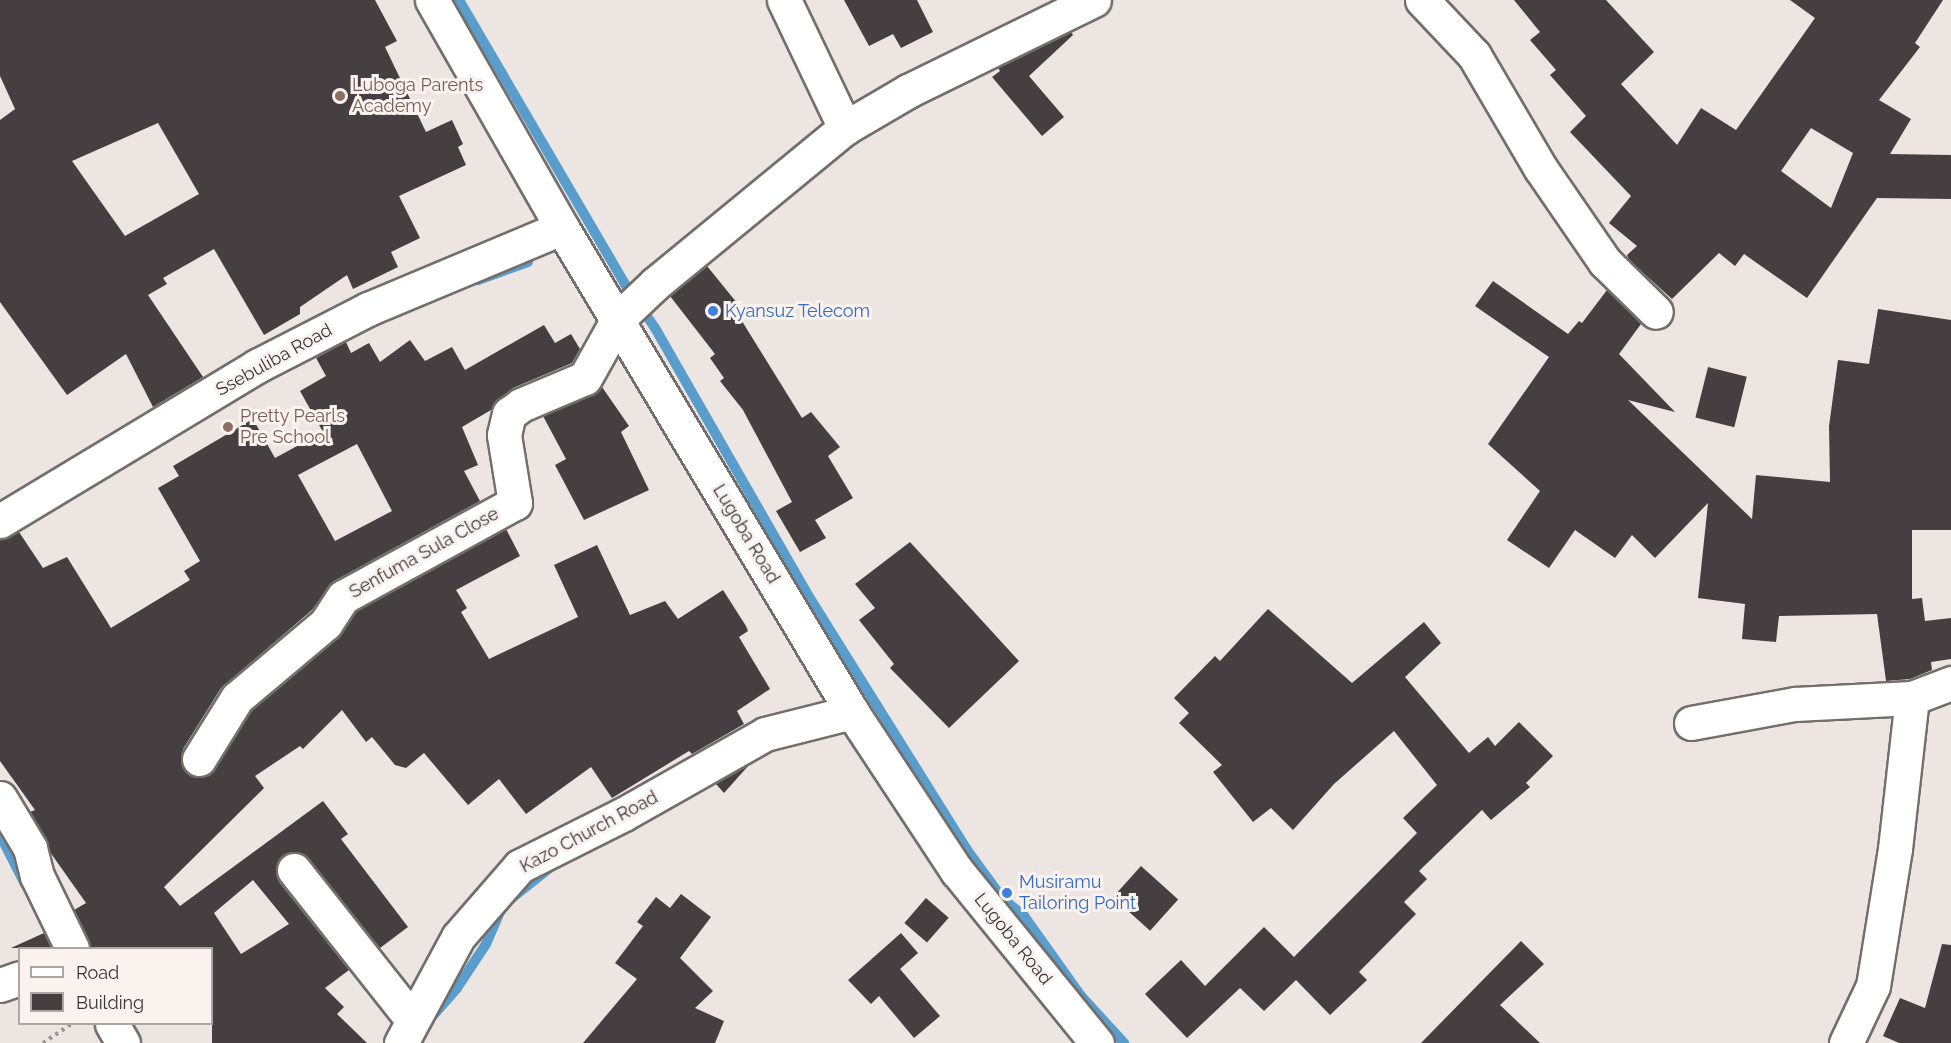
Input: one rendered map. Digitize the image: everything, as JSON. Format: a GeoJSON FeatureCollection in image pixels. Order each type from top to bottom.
{"type":"FeatureCollection","features":[{"type":"Feature","properties":{"kind":"street","name":"Lugoba Road"},"geometry":{"type":"LineString","coordinates":[[432,0],[562,228],[852,712],[957,871],[1097,1043]]}},
{"type":"Feature","properties":{"kind":"street"},"geometry":{"type":"LineString","coordinates":[[784,0],[845,128]]}},
{"type":"Feature","properties":{"kind":"street"},"geometry":{"type":"LineString","coordinates":[[618,319],[845,128],[908,91],[1094,0]]}},
{"type":"Feature","properties":{"kind":"street"},"geometry":{"type":"LineString","coordinates":[[1422,0],[1474,55],[1534,159],[1605,262],[1656,312]]}},
{"type":"Feature","properties":{"kind":"street","name":"Ssebuliba Road"},"geometry":{"type":"LineString","coordinates":[[0,521],[278,356],[368,309],[562,228]]}},
{"type":"Feature","properties":{"kind":"street","name":"Senfuma Sula Close"},"geometry":{"type":"LineString","coordinates":[[199,759],[237,698],[326,623],[343,597],[515,503],[504,435],[509,414],[520,405],[585,378],[618,319]]}},
{"type":"Feature","properties":{"kind":"street"},"geometry":{"type":"LineString","coordinates":[[1692,723],[1795,704],[1912,698],[1951,683]]}},
{"type":"Feature","properties":{"kind":"street"},"geometry":{"type":"LineString","coordinates":[[1846,1043],[1873,986],[1895,849],[1912,698]]}},
{"type":"Feature","properties":{"kind":"street","name":"Kazo Church Road"},"geometry":{"type":"LineString","coordinates":[[406,1031],[458,937],[520,866],[622,815],[765,734],[852,712]]}},
{"type":"Feature","properties":{"kind":"street"},"geometry":{"type":"LineString","coordinates":[[0,798],[30,848],[37,876],[72,947]]}},
{"type":"Feature","properties":{"kind":"street"},"geometry":{"type":"LineString","coordinates":[[294,870],[406,1031]]}},
{"type":"Feature","properties":{"kind":"street"},"geometry":{"type":"LineString","coordinates":[[0,985],[18,979]]}},
{"type":"Feature","properties":{"kind":"street"},"geometry":{"type":"LineString","coordinates":[[113,1025],[123,1043]]}},
{"type":"Feature","properties":{"kind":"path"},"geometry":{"type":"LineString","coordinates":[[43,1043],[67,1025]]}},
{"type":"Feature","properties":{"kind":"building"},"geometry":{"type":"Polygon","coordinates":[[[0,0],[375,0],[397,41],[385,47],[426,132],[452,120],[463,144],[458,147],[466,165],[399,196],[420,238],[391,252],[398,267],[353,289],[347,275],[300,307],[300,314],[264,335],[214,249],[163,278],[167,284],[148,295],[203,377],[153,407],[126,354],[67,395],[0,302],[0,120],[15,109],[0,76],[0,0]],[[158,123],[72,161],[125,236],[199,194],[158,123]]]}},
{"type":"Feature","properties":{"kind":"building"},"geometry":{"type":"Polygon","coordinates":[[[844,0],[917,0],[933,32],[901,48],[893,34],[869,46],[844,0]]]}},
{"type":"Feature","properties":{"kind":"building"},"geometry":{"type":"Polygon","coordinates":[[[1514,0],[1606,0],[1654,52],[1621,84],[1677,145],[1701,108],[1736,130],[1815,18],[1790,0],[1943,0],[1915,43],[1920,47],[1879,100],[1911,119],[1890,154],[1951,155],[1951,199],[1877,198],[1807,298],[1744,254],[1735,266],[1719,253],[1672,299],[1629,260],[1627,255],[1637,246],[1609,223],[1631,196],[1570,132],[1586,116],[1550,75],[1556,70],[1530,40],[1540,32],[1514,0]],[[1811,128],[1781,171],[1831,208],[1853,153],[1811,128]]]}},
{"type":"Feature","properties":{"kind":"building"},"geometry":{"type":"Polygon","coordinates":[[[1071,32],[1073,35],[1029,76],[1064,117],[1042,136],[992,77],[1000,71],[998,68],[1071,32]]]}},
{"type":"Feature","properties":{"kind":"building"},"geometry":{"type":"Polygon","coordinates":[[[707,266],[746,314],[740,318],[802,418],[811,412],[840,447],[828,456],[853,498],[815,520],[826,538],[800,552],[776,511],[792,502],[743,410],[720,381],[724,378],[710,358],[715,354],[670,296],[707,266]]]}},
{"type":"Feature","properties":{"kind":"building"},"geometry":{"type":"Polygon","coordinates":[[[1493,281],[1568,334],[1579,321],[1582,323],[1607,290],[1641,324],[1619,354],[1675,412],[1628,400],[1752,519],[1756,475],[1830,482],[1829,426],[1838,360],[1869,364],[1878,309],[1951,320],[1951,530],[1912,530],[1912,599],[1922,598],[1925,621],[1951,618],[1951,659],[1931,662],[1932,670],[1910,679],[1886,681],[1877,614],[1779,616],[1776,642],[1742,639],[1745,604],[1698,598],[1708,503],[1655,558],[1632,535],[1615,558],[1575,530],[1549,568],[1507,540],[1540,491],[1488,444],[1549,357],[1475,306],[1493,281]]]}},
{"type":"Feature","properties":{"kind":"building"},"geometry":{"type":"Polygon","coordinates":[[[544,325],[555,343],[571,334],[580,349],[572,363],[513,388],[491,410],[462,427],[478,465],[464,471],[480,501],[334,581],[312,610],[221,688],[183,749],[183,768],[198,778],[208,775],[251,710],[338,637],[356,611],[506,529],[520,556],[456,590],[467,608],[461,612],[489,659],[578,617],[554,565],[597,545],[630,615],[665,601],[678,619],[723,590],[748,631],[739,637],[770,689],[737,711],[744,724],[692,754],[689,751],[612,798],[591,767],[526,814],[499,779],[468,805],[424,753],[406,768],[395,765],[372,737],[366,742],[342,710],[303,749],[300,746],[255,776],[264,788],[164,887],[180,906],[323,801],[348,834],[341,839],[408,927],[380,948],[308,858],[291,852],[277,863],[279,882],[349,970],[325,988],[344,1007],[337,1014],[367,1043],[212,1043],[213,947],[91,947],[74,910],[86,903],[50,852],[30,812],[35,810],[0,761],[0,540],[19,532],[43,568],[67,557],[111,628],[190,580],[184,571],[200,561],[158,488],[179,476],[173,466],[253,419],[275,458],[323,432],[300,391],[326,376],[316,358],[346,342],[351,353],[369,343],[380,362],[410,340],[425,361],[452,347],[465,370],[544,325]],[[357,444],[298,475],[335,541],[392,511],[357,444]],[[253,880],[214,913],[241,954],[289,924],[253,880]]]}},
{"type":"Feature","properties":{"kind":"building"},"geometry":{"type":"Polygon","coordinates":[[[1708,367],[1747,377],[1734,427],[1695,417],[1708,367]]]}},
{"type":"Feature","properties":{"kind":"building"},"geometry":{"type":"Polygon","coordinates":[[[602,387],[629,426],[621,432],[649,490],[584,520],[555,465],[566,459],[543,416],[592,395],[602,387]]]}},
{"type":"Feature","properties":{"kind":"building"},"geometry":{"type":"Polygon","coordinates":[[[910,542],[1019,661],[949,728],[890,668],[894,664],[859,620],[875,608],[855,584],[910,542]]]}},
{"type":"Feature","properties":{"kind":"building"},"geometry":{"type":"Polygon","coordinates":[[[1268,609],[1352,683],[1424,622],[1441,643],[1405,677],[1469,753],[1488,737],[1495,746],[1519,722],[1553,756],[1526,783],[1530,787],[1491,820],[1482,810],[1419,871],[1427,879],[1404,902],[1416,914],[1359,972],[1367,980],[1330,1015],[1296,980],[1264,1011],[1240,988],[1187,1038],[1145,994],[1181,960],[1205,986],[1264,927],[1294,957],[1417,833],[1403,818],[1437,785],[1394,731],[1334,784],[1293,830],[1271,808],[1253,822],[1213,772],[1222,765],[1179,723],[1189,713],[1174,698],[1215,656],[1220,661],[1268,609]]]}},
{"type":"Feature","properties":{"kind":"building"},"geometry":{"type":"Polygon","coordinates":[[[749,765],[724,793],[716,784],[749,765]]]}},
{"type":"Feature","properties":{"kind":"building"},"geometry":{"type":"Polygon","coordinates":[[[1141,866],[1178,899],[1150,931],[1113,897],[1141,866]]]}},
{"type":"Feature","properties":{"kind":"building"},"geometry":{"type":"Polygon","coordinates":[[[681,894],[711,917],[680,958],[713,991],[695,1008],[724,1021],[715,1043],[583,1043],[637,979],[615,963],[643,926],[637,922],[656,897],[670,908],[681,894]]]}},
{"type":"Feature","properties":{"kind":"building"},"geometry":{"type":"Polygon","coordinates":[[[926,898],[949,918],[927,943],[904,923],[926,898]]]}},
{"type":"Feature","properties":{"kind":"building"},"geometry":{"type":"Polygon","coordinates":[[[44,933],[51,947],[18,947],[11,948],[44,933]]]}},
{"type":"Feature","properties":{"kind":"building"},"geometry":{"type":"Polygon","coordinates":[[[901,933],[918,953],[900,969],[940,1016],[914,1038],[879,996],[871,1004],[848,980],[901,933]]]}},
{"type":"Feature","properties":{"kind":"building"},"geometry":{"type":"Polygon","coordinates":[[[1521,941],[1544,964],[1500,1005],[1540,1043],[1421,1043],[1521,941]]]}},
{"type":"Feature","properties":{"kind":"building"},"geometry":{"type":"Polygon","coordinates":[[[1942,944],[1951,945],[1951,1043],[1899,1043],[1883,1036],[1900,998],[1925,1008],[1942,944]]]}},
{"type":"Feature","properties":{"kind":"waterway"},"geometry":{"type":"LineString","coordinates":[[459,0],[627,287],[655,328],[806,592],[967,850],[1003,899],[1024,916],[1081,996],[1124,1043]]}},
{"type":"Feature","properties":{"kind":"waterway"},"geometry":{"type":"LineString","coordinates":[[478,280],[528,262]]}},
{"type":"Feature","properties":{"kind":"waterway"},"geometry":{"type":"LineString","coordinates":[[0,835],[25,884]]}},
{"type":"Feature","properties":{"kind":"waterway"},"geometry":{"type":"LineString","coordinates":[[430,1019],[457,988],[486,944],[503,905],[551,867]]}},
{"type":"Feature","properties":{"kind":"place","name":"Luboga Parents Academy"},"geometry":{"type":"Point","coordinates":[340,96]}},
{"type":"Feature","properties":{"kind":"place","name":"Kyansuz Telecom"},"geometry":{"type":"Point","coordinates":[713,311]}},
{"type":"Feature","properties":{"kind":"place","name":"Pretty Pearls Pre School"},"geometry":{"type":"Point","coordinates":[228,427]}},
{"type":"Feature","properties":{"kind":"place","name":"Musiramu Tailoring Point"},"geometry":{"type":"Point","coordinates":[1007,893]}}]}
